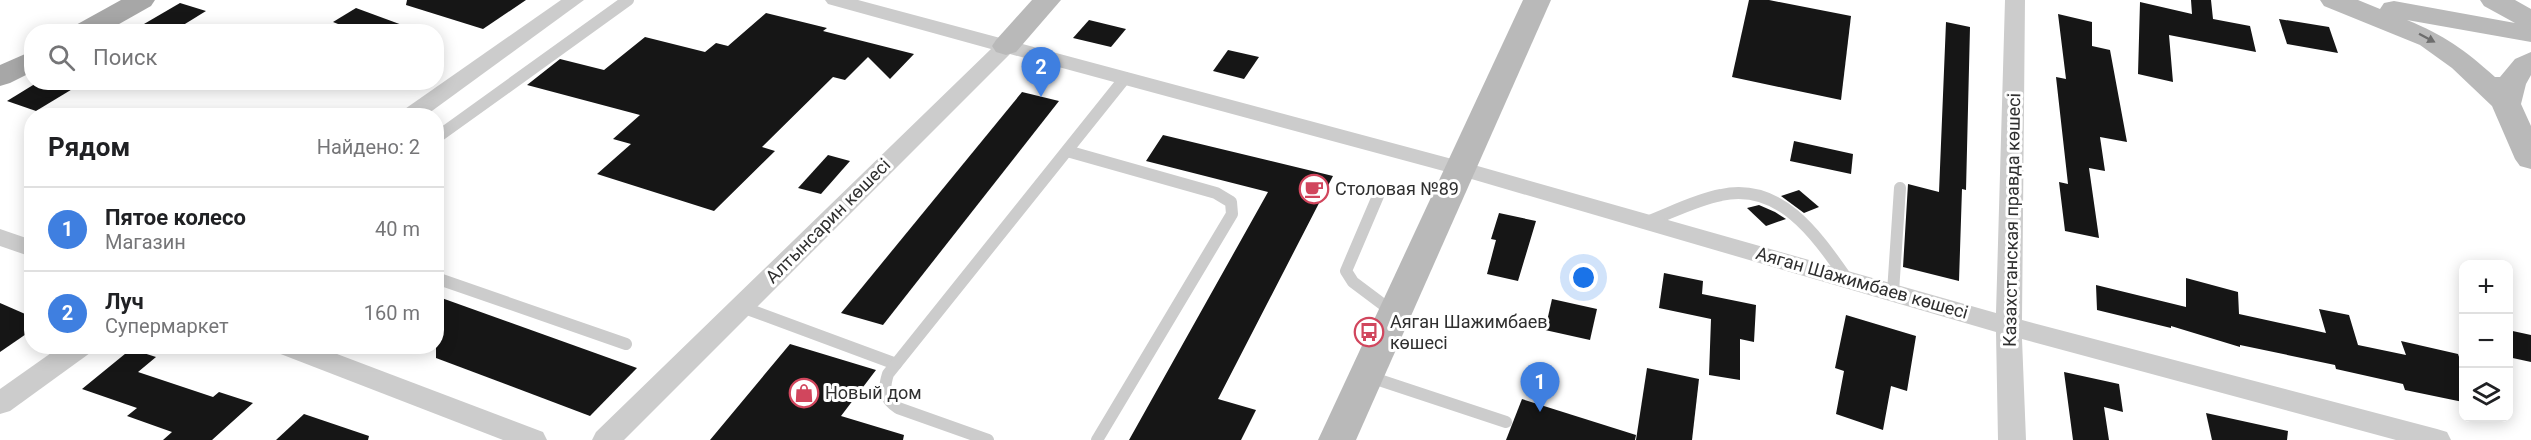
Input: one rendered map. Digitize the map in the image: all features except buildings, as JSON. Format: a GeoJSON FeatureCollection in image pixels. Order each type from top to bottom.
{"type":"FeatureCollection","features":[{"type":"Feature","properties":{"kind":"main road"},"geometry":{"type":"LineString","coordinates":[[98,24],[141,0]]}},
{"type":"Feature","properties":{"kind":"main road","name":"Алтынсарин көшесі"},"geometry":{"type":"LineString","coordinates":[[1006,46],[1047,0]]}},
{"type":"Feature","properties":{"kind":"main road"},"geometry":{"type":"LineString","coordinates":[[1337,440],[1537,0]]}},
{"type":"Feature","properties":{"kind":"main road"},"geometry":{"type":"LineString","coordinates":[[2334,0],[2430,39],[2462,62],[2506,103]]}},
{"type":"Feature","properties":{"kind":"main road"},"geometry":{"type":"LineString","coordinates":[[2348,0],[2466,12],[2531,34]]}},
{"type":"Feature","properties":{"kind":"main road"},"geometry":{"type":"LineString","coordinates":[[2494,0],[2531,20]]}},
{"type":"Feature","properties":{"kind":"main road"},"geometry":{"type":"LineString","coordinates":[[2466,12],[2531,159]]}},
{"type":"Feature","properties":{"kind":"main road"},"geometry":{"type":"LineString","coordinates":[[2506,103],[2510,81],[2518,70],[2531,61]]}},
{"type":"Feature","properties":{"kind":"main road"},"geometry":{"type":"LineString","coordinates":[[0,77],[24,64]]}},
{"type":"Feature","properties":{"kind":"street"},"geometry":{"type":"LineString","coordinates":[[421,108],[574,0]]}},
{"type":"Feature","properties":{"kind":"street","name":"Аяган Шажимбаев көшесі"},"geometry":{"type":"LineString","coordinates":[[836,0],[1459,168],[2009,326],[2437,440]]}},
{"type":"Feature","properties":{"kind":"street","name":"Казахстанская правда көшесі"},"geometry":{"type":"LineString","coordinates":[[2012,440],[2009,326],[2015,0]]}},
{"type":"Feature","properties":{"kind":"street","name":"Алтынсарин көшесі"},"geometry":{"type":"LineString","coordinates":[[606,440],[1006,46]]}},
{"type":"Feature","properties":{"kind":"street"},"geometry":{"type":"LineString","coordinates":[[0,237],[24,246]]}},
{"type":"Feature","properties":{"kind":"street"},"geometry":{"type":"LineString","coordinates":[[0,403],[70,354]]}},
{"type":"Feature","properties":{"kind":"street"},"geometry":{"type":"LineString","coordinates":[[308,354],[533,440]]}},
{"type":"Feature","properties":{"kind":"lane"},"geometry":{"type":"LineString","coordinates":[[444,132],[628,0]]}},
{"type":"Feature","properties":{"kind":"lane"},"geometry":{"type":"LineString","coordinates":[[988,440],[905,412],[886,398],[883,388],[896,364],[1125,78]]}},
{"type":"Feature","properties":{"kind":"lane"},"geometry":{"type":"LineString","coordinates":[[1067,151],[1216,193],[1231,202],[1232,208],[1228,221],[1097,440]]}},
{"type":"Feature","properties":{"kind":"lane"},"geometry":{"type":"LineString","coordinates":[[1893,292],[1900,188]]}},
{"type":"Feature","properties":{"kind":"lane"},"geometry":{"type":"LineString","coordinates":[[1647,222],[1723,194],[1744,192],[1760,196],[1791,211],[1806,224],[1847,279]]}},
{"type":"Feature","properties":{"kind":"lane"},"geometry":{"type":"LineString","coordinates":[[1378,196],[1346,271],[1353,282],[1394,312]]}},
{"type":"Feature","properties":{"kind":"lane"},"geometry":{"type":"LineString","coordinates":[[444,281],[626,344]]}},
{"type":"Feature","properties":{"kind":"lane"},"geometry":{"type":"LineString","coordinates":[[742,307],[896,364]]}},
{"type":"Feature","properties":{"kind":"lane"},"geometry":{"type":"LineString","coordinates":[[1366,376],[1506,422]]}},
{"type":"Feature","properties":{"kind":"place","name":"Луч"},"geometry":{"type":"Point","coordinates":[1041,97]}},
{"type":"Feature","properties":{"kind":"place","name":"Столовая №89"},"geometry":{"type":"Point","coordinates":[1314,189]}},
{"type":"Feature","properties":{"kind":"place","name":"Аяган Шажимбаев көшесі"},"geometry":{"type":"Point","coordinates":[1369,332]}},
{"type":"Feature","properties":{"kind":"place","name":"Новый дом"},"geometry":{"type":"Point","coordinates":[804,393]}},
{"type":"Feature","properties":{"kind":"place","name":"Пятое колесо"},"geometry":{"type":"Point","coordinates":[1540,412]}}]}
